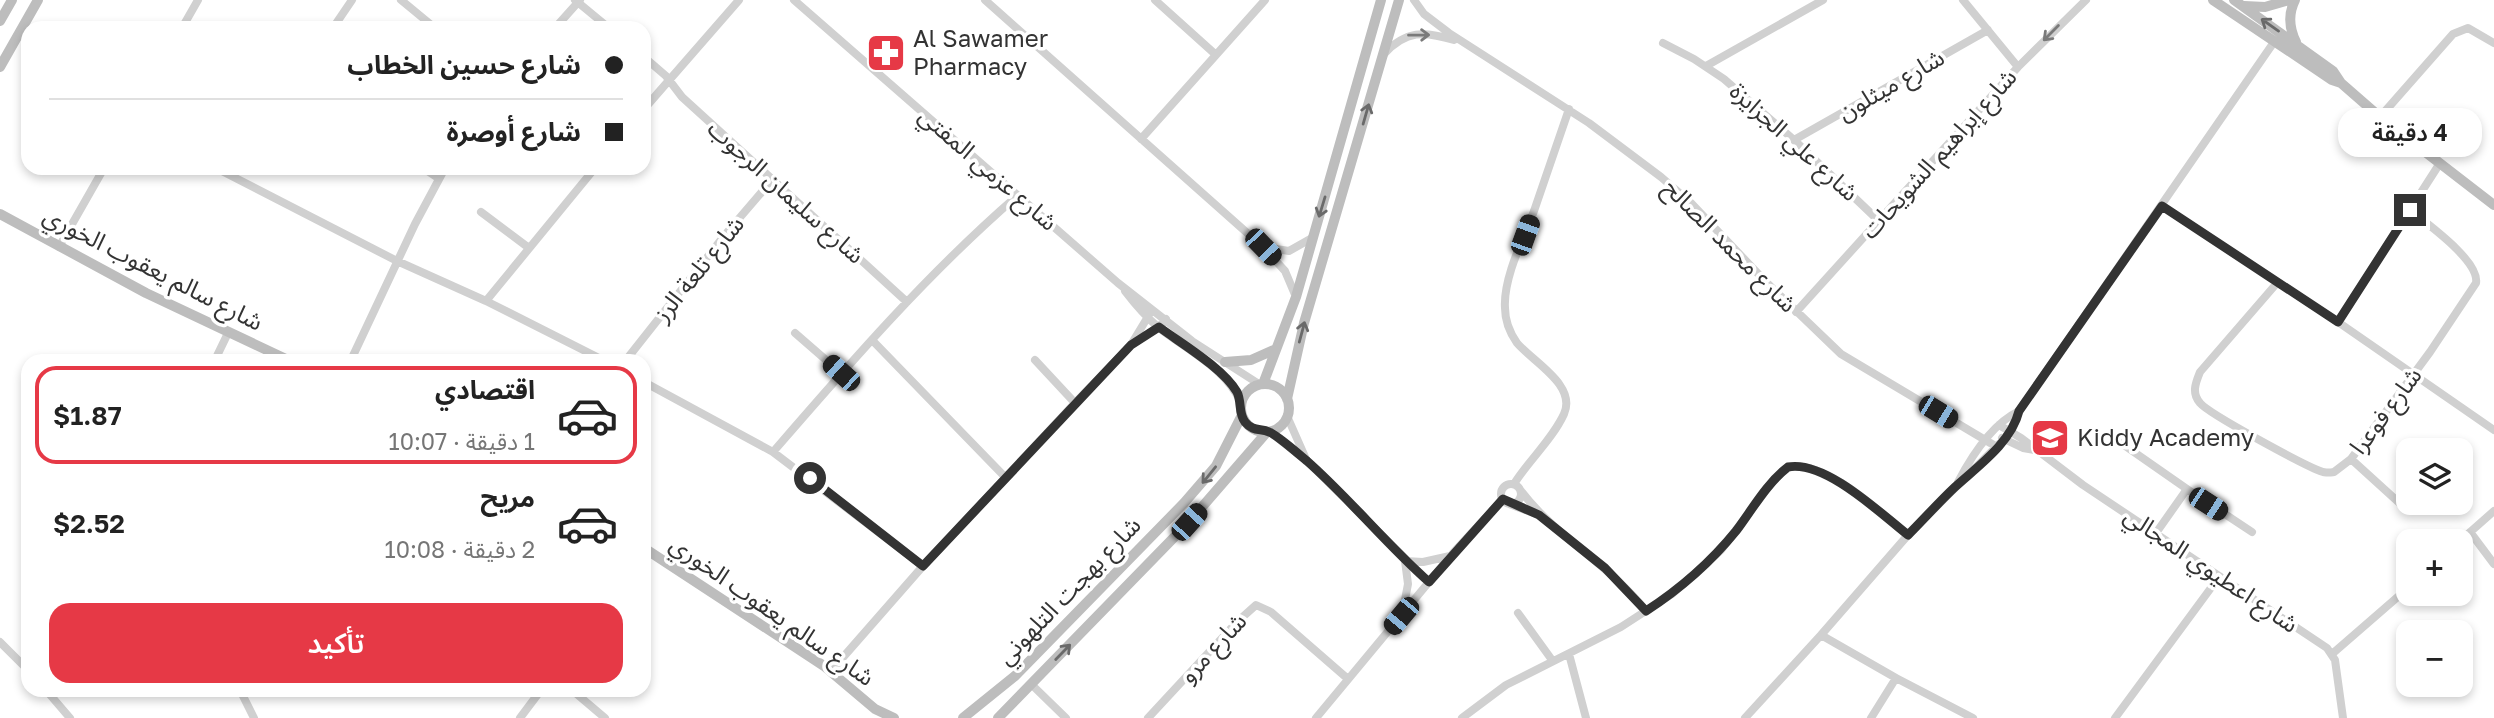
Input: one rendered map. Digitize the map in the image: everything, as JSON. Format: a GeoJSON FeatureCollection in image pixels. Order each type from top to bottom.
{"type":"FeatureCollection","features":[{"type":"Feature","properties":{"kind":"street"},"geometry":{"type":"LineString","coordinates":[[0,21],[12,0]]}},
{"type":"Feature","properties":{"kind":"street"},"geometry":{"type":"LineString","coordinates":[[26,21],[38,0]]}},
{"type":"Feature","properties":{"kind":"street"},"geometry":{"type":"LineString","coordinates":[[186,21],[198,0]]}},
{"type":"Feature","properties":{"kind":"street"},"geometry":{"type":"LineString","coordinates":[[338,21],[352,0]]}},
{"type":"Feature","properties":{"kind":"street"},"geometry":{"type":"LineString","coordinates":[[401,0],[426,21]]}},
{"type":"Feature","properties":{"kind":"street"},"geometry":{"type":"LineString","coordinates":[[651,101],[739,0]]}},
{"type":"Feature","properties":{"kind":"street","name":"شارع عزمي المفتي"},"geometry":{"type":"LineString","coordinates":[[794,0],[1118,284],[1225,362],[1261,384]]}},
{"type":"Feature","properties":{"kind":"street"},"geometry":{"type":"LineString","coordinates":[[985,0],[1263,247],[1285,271],[1296,297]]}},
{"type":"Feature","properties":{"kind":"street"},"geometry":{"type":"LineString","coordinates":[[1155,0],[1215,54]]}},
{"type":"Feature","properties":{"kind":"street"},"geometry":{"type":"LineString","coordinates":[[1142,139],[1265,0]]}},
{"type":"Feature","properties":{"kind":"street"},"geometry":{"type":"LineString","coordinates":[[1381,0],[1296,297],[1261,384],[1248,391],[1241,403],[1242,415],[1252,428],[1268,431],[1307,461],[1429,582]]}},
{"type":"Feature","properties":{"kind":"street"},"geometry":{"type":"LineString","coordinates":[[1307,461],[1287,416],[1287,399],[1304,323],[1399,0]]}},
{"type":"Feature","properties":{"kind":"street","name":"شارع محمد الصالح"},"geometry":{"type":"LineString","coordinates":[[1415,0],[1423,14],[1569,109],[1627,151],[1691,203],[1830,345],[1851,360],[1989,437],[1997,447]]}},
{"type":"Feature","properties":{"kind":"street","name":"شارع علي الجزايزة"},"geometry":{"type":"LineString","coordinates":[[1706,66],[1823,0]]}},
{"type":"Feature","properties":{"kind":"street"},"geometry":{"type":"LineString","coordinates":[[1963,0],[2018,67]]}},
{"type":"Feature","properties":{"kind":"street","name":"شارع إبراهيم الشويحات"},"geometry":{"type":"LineString","coordinates":[[1796,312],[2018,67],[2086,0]]}},
{"type":"Feature","properties":{"kind":"street"},"geometry":{"type":"LineString","coordinates":[[2213,0],[2332,80],[2341,83]]}},
{"type":"Feature","properties":{"kind":"street"},"geometry":{"type":"LineString","coordinates":[[2238,3],[2265,7],[2289,0]]}},
{"type":"Feature","properties":{"kind":"street"},"geometry":{"type":"LineString","coordinates":[[2295,0],[2290,25],[2298,44]]}},
{"type":"Feature","properties":{"kind":"street"},"geometry":{"type":"LineString","coordinates":[[561,21],[578,1],[601,21]]}},
{"type":"Feature","properties":{"kind":"street"},"geometry":{"type":"LineString","coordinates":[[2238,3],[2333,71],[2341,83],[2380,117],[2494,205]]}},
{"type":"Feature","properties":{"kind":"street"},"geometry":{"type":"LineString","coordinates":[[2380,117],[2453,34],[2468,28],[2494,43]]}},
{"type":"Feature","properties":{"kind":"street"},"geometry":{"type":"LineString","coordinates":[[0,67],[21,30]]}},
{"type":"Feature","properties":{"kind":"street","name":"شارع ميثلون"},"geometry":{"type":"LineString","coordinates":[[1794,140],[1988,30]]}},
{"type":"Feature","properties":{"kind":"street","name":"شارع محمد الصالح"},"geometry":{"type":"LineString","coordinates":[[1381,58],[1399,39],[1408,35],[1438,36],[1464,43]]}},
{"type":"Feature","properties":{"kind":"street"},"geometry":{"type":"LineString","coordinates":[[1745,718],[1908,535],[2004,439],[2019,411],[2274,42]]}},
{"type":"Feature","properties":{"kind":"street","name":"شارع علي الجزايزة"},"geometry":{"type":"LineString","coordinates":[[1663,43],[1724,79],[1794,140],[1879,221]]}},
{"type":"Feature","properties":{"kind":"street","name":"شارع سليمان الرجوب"},"geometry":{"type":"LineString","coordinates":[[651,63],[669,79],[682,97],[907,302]]}},
{"type":"Feature","properties":{"kind":"street"},"geometry":{"type":"LineString","coordinates":[[1514,484],[1557,426],[1565,412],[1567,401],[1556,381],[1515,341],[1507,321],[1505,295],[1569,109]]}},
{"type":"Feature","properties":{"kind":"street"},"geometry":{"type":"LineString","coordinates":[[2338,322],[2440,163]]}},
{"type":"Feature","properties":{"kind":"street"},"geometry":{"type":"LineString","coordinates":[[59,247],[100,175]]}},
{"type":"Feature","properties":{"kind":"street"},"geometry":{"type":"LineString","coordinates":[[240,175],[397,261],[591,354]]}},
{"type":"Feature","properties":{"kind":"street"},"geometry":{"type":"LineString","coordinates":[[434,175],[438,178]]}},
{"type":"Feature","properties":{"kind":"street"},"geometry":{"type":"LineString","coordinates":[[354,354],[440,175]]}},
{"type":"Feature","properties":{"kind":"street"},"geometry":{"type":"LineString","coordinates":[[485,301],[589,175]]}},
{"type":"Feature","properties":{"kind":"street","name":"شارع تلعة الرز"},"geometry":{"type":"LineString","coordinates":[[631,354],[773,179]]}},
{"type":"Feature","properties":{"kind":"street"},"geometry":{"type":"LineString","coordinates":[[773,452],[907,302],[1017,196]]}},
{"type":"Feature","properties":{"kind":"street"},"geometry":{"type":"LineString","coordinates":[[2162,206],[2338,322],[2494,430]]}},
{"type":"Feature","properties":{"kind":"street","name":"شارع فوعرا"},"geometry":{"type":"LineString","coordinates":[[2277,283],[2200,372],[2194,389],[2196,397],[2215,414],[2317,469],[2334,472],[2351,458],[2462,306],[2477,278],[2469,264],[2444,238],[2410,210]]}},
{"type":"Feature","properties":{"kind":"street"},"geometry":{"type":"LineString","coordinates":[[481,212],[529,248]]}},
{"type":"Feature","properties":{"kind":"street","name":"شارع سالم يعقوب الخوري"},"geometry":{"type":"LineString","coordinates":[[0,214],[59,247],[275,354]]}},
{"type":"Feature","properties":{"kind":"street"},"geometry":{"type":"LineString","coordinates":[[1263,247],[1289,251],[1314,237]]}},
{"type":"Feature","properties":{"kind":"street","name":"شارع عزمي المفتي"},"geometry":{"type":"LineString","coordinates":[[1118,284],[1147,317],[1218,372],[1233,388],[1241,403]]}},
{"type":"Feature","properties":{"kind":"street"},"geometry":{"type":"LineString","coordinates":[[1131,345],[1154,309]]}},
{"type":"Feature","properties":{"kind":"street"},"geometry":{"type":"LineString","coordinates":[[831,671],[923,566],[1075,403],[1131,345],[1159,327],[1166,319]]}},
{"type":"Feature","properties":{"kind":"street"},"geometry":{"type":"LineString","coordinates":[[218,354],[228,333]]}},
{"type":"Feature","properties":{"kind":"street"},"geometry":{"type":"LineString","coordinates":[[795,333],[841,373]]}},
{"type":"Feature","properties":{"kind":"street"},"geometry":{"type":"LineString","coordinates":[[872,340],[1006,478]]}},
{"type":"Feature","properties":{"kind":"street"},"geometry":{"type":"LineString","coordinates":[[1225,362],[1251,360],[1276,349]]}},
{"type":"Feature","properties":{"kind":"street"},"geometry":{"type":"LineString","coordinates":[[1035,360],[1075,403]]}},
{"type":"Feature","properties":{"kind":"street"},"geometry":{"type":"LineString","coordinates":[[1261,384],[1277,387],[1287,399]]}},
{"type":"Feature","properties":{"kind":"street"},"geometry":{"type":"LineString","coordinates":[[651,386],[773,452],[923,566]]}},
{"type":"Feature","properties":{"kind":"street"},"geometry":{"type":"LineString","coordinates":[[1955,486],[1971,459],[1999,425],[2019,411]]}},
{"type":"Feature","properties":{"kind":"street","name":"شارع بهجت التلهوني"},"geometry":{"type":"LineString","coordinates":[[963,718],[1015,676],[1184,503],[1216,466],[1242,415]]}},
{"type":"Feature","properties":{"kind":"street"},"geometry":{"type":"LineString","coordinates":[[1268,431],[1280,426],[1287,416]]}},
{"type":"Feature","properties":{"kind":"street","name":"شارع اعطيوي المجالي"},"geometry":{"type":"LineString","coordinates":[[1999,425],[2332,653]]}},
{"type":"Feature","properties":{"kind":"street","name":"شارع بهجت التلهوني"},"geometry":{"type":"LineString","coordinates":[[998,718],[1189,522],[1268,431]]}},
{"type":"Feature","properties":{"kind":"street","name":"شارع اعطيوي المجالي"},"geometry":{"type":"LineString","coordinates":[[1989,437],[2004,439],[2023,448],[2035,450]]}},
{"type":"Feature","properties":{"kind":"street"},"geometry":{"type":"LineString","coordinates":[[2121,443],[2252,532]]}},
{"type":"Feature","properties":{"kind":"street"},"geometry":{"type":"LineString","coordinates":[[2351,458],[2396,500]]}},
{"type":"Feature","properties":{"kind":"street"},"geometry":{"type":"LineString","coordinates":[[1462,718],[1474,714],[1506,685],[1621,627],[1672,594],[1714,556],[1773,481],[1788,467],[1803,467],[1833,479],[1908,535]]}},
{"type":"Feature","properties":{"kind":"street"},"geometry":{"type":"LineString","coordinates":[[1539,515],[1506,501],[1502,489],[1507,484],[1514,484],[1539,515],[1605,568],[1646,611]]}},
{"type":"Feature","properties":{"kind":"street"},"geometry":{"type":"LineString","coordinates":[[2156,533],[2187,489]]}},
{"type":"Feature","properties":{"kind":"street"},"geometry":{"type":"LineString","coordinates":[[1316,718],[1453,553],[1506,501],[1518,500],[1521,491]]}},
{"type":"Feature","properties":{"kind":"street"},"geometry":{"type":"LineString","coordinates":[[2473,529],[2494,511]]}},
{"type":"Feature","properties":{"kind":"street"},"geometry":{"type":"LineString","coordinates":[[2473,536],[2494,564]]}},
{"type":"Feature","properties":{"kind":"street","name":"شارع سالم يعقوب الخوري"},"geometry":{"type":"LineString","coordinates":[[651,553],[831,671],[878,713],[894,718]]}},
{"type":"Feature","properties":{"kind":"street"},"geometry":{"type":"LineString","coordinates":[[1405,561],[1423,562],[1453,553]]}},
{"type":"Feature","properties":{"kind":"street"},"geometry":{"type":"LineString","coordinates":[[1401,616],[1408,584],[1405,561]]}},
{"type":"Feature","properties":{"kind":"street"},"geometry":{"type":"LineString","coordinates":[[2115,718],[2219,577]]}},
{"type":"Feature","properties":{"kind":"street"},"geometry":{"type":"LineString","coordinates":[[2343,718],[2337,666],[2332,653],[2396,598]]}},
{"type":"Feature","properties":{"kind":"street","name":"شارع مرو"},"geometry":{"type":"LineString","coordinates":[[1148,718],[1237,621],[1256,605],[1271,612],[1348,679]]}},
{"type":"Feature","properties":{"kind":"street"},"geometry":{"type":"LineString","coordinates":[[1518,613],[1552,660]]}},
{"type":"Feature","properties":{"kind":"street"},"geometry":{"type":"LineString","coordinates":[[1821,635],[1973,718]]}},
{"type":"Feature","properties":{"kind":"street"},"geometry":{"type":"LineString","coordinates":[[0,642],[21,663]]}},
{"type":"Feature","properties":{"kind":"street"},"geometry":{"type":"LineString","coordinates":[[1569,654],[1586,718]]}},
{"type":"Feature","properties":{"kind":"street"},"geometry":{"type":"LineString","coordinates":[[1871,718],[1896,678]]}},
{"type":"Feature","properties":{"kind":"street"},"geometry":{"type":"LineString","coordinates":[[1031,684],[1066,718]]}},
{"type":"Feature","properties":{"kind":"street"},"geometry":{"type":"LineString","coordinates":[[52,697],[70,718]]}},
{"type":"Feature","properties":{"kind":"street"},"geometry":{"type":"LineString","coordinates":[[244,697],[254,718]]}},
{"type":"Feature","properties":{"kind":"street"},"geometry":{"type":"LineString","coordinates":[[520,718],[536,697]]}},
{"type":"Feature","properties":{"kind":"street"},"geometry":{"type":"LineString","coordinates":[[580,697],[605,718]]}},
{"type":"Feature","properties":{"kind":"place","name":"Al Sawamer Pharmacy"},"geometry":{"type":"Point","coordinates":[886,53]}},
{"type":"Feature","properties":{"kind":"place","name":"Kiddy Academy"},"geometry":{"type":"Point","coordinates":[2050,438]}},
{"type":"Feature","properties":{"kind":"route"},"geometry":{"type":"LineString","coordinates":[[810,478],[923,566],[1131,345],[1159,327],[1229,383],[1241,403],[1245,422],[1259,431],[1269,431],[1307,461],[1429,582],[1503,499],[1539,515],[1589,554],[1646,611],[1672,594],[1721,550],[1773,481],[1788,467],[1803,467],[1833,479],[1908,535],[1955,486],[1977,469],[2004,439],[2014,425],[2019,411],[2162,206],[2338,322],[2410,210]]}}]}
